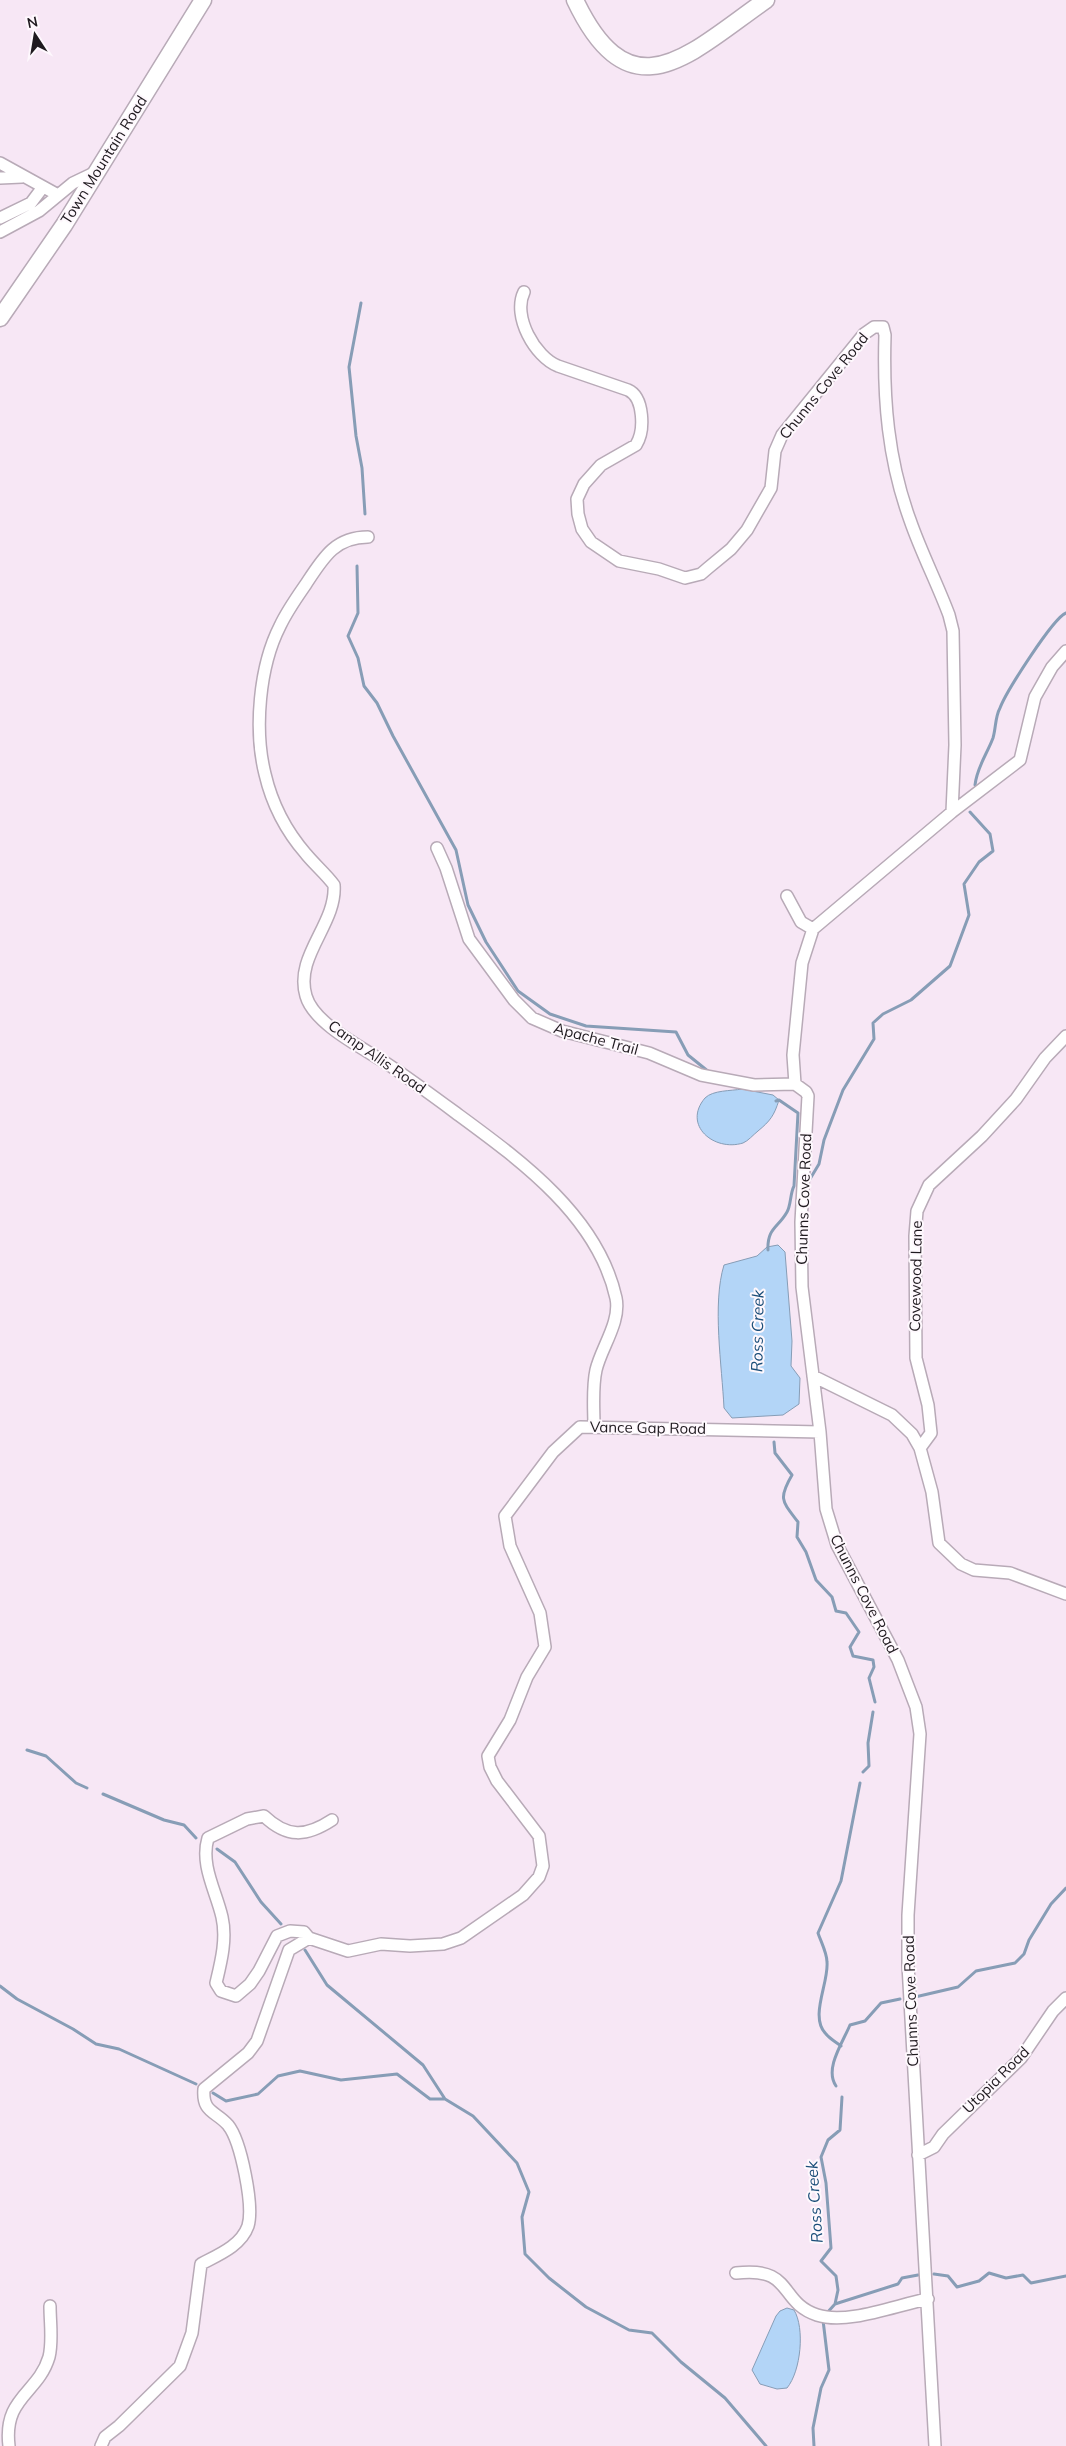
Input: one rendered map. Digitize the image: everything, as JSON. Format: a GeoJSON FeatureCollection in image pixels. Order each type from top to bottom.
{"type":"FeatureCollection","features":[{"type":"Feature","properties":{"kind":"main road","name":"Town Mountain Road"},"geometry":{"type":"LineString","coordinates":[[0,318],[64,225],[203,0]]}},
{"type":"Feature","properties":{"kind":"main road"},"geometry":{"type":"LineString","coordinates":[[574,0],[592,33],[604,48],[626,63],[646,67],[672,62],[700,46],[766,0]]}},
{"type":"Feature","properties":{"kind":"street"},"geometry":{"type":"LineString","coordinates":[[0,163],[22,177],[58,195]]}},
{"type":"Feature","properties":{"kind":"street"},"geometry":{"type":"LineString","coordinates":[[0,232],[39,211],[73,183],[96,172]]}},
{"type":"Feature","properties":{"kind":"street"},"geometry":{"type":"LineString","coordinates":[[0,178],[22,177]]}},
{"type":"Feature","properties":{"kind":"street"},"geometry":{"type":"LineString","coordinates":[[0,218],[31,203],[43,187]]}},
{"type":"Feature","properties":{"kind":"street","name":"Chunns Cove Road"},"geometry":{"type":"LineString","coordinates":[[524,292],[520,303],[524,326],[547,360],[558,366],[628,390],[635,394],[639,402],[642,430],[636,445],[601,465],[579,491],[578,514],[586,537],[601,550],[620,561],[659,569],[685,578],[701,574],[731,549],[747,530],[765,502],[771,488],[776,451],[782,435],[864,334],[874,326],[883,327],[885,336],[884,390],[890,446],[895,470],[909,518],[949,615],[953,631],[955,745],[952,812]]}},
{"type":"Feature","properties":{"kind":"street","name":"Camp Allis Road"},"geometry":{"type":"LineString","coordinates":[[368,537],[352,537],[337,545],[320,562],[288,611],[272,647],[258,713],[259,740],[265,775],[276,809],[288,832],[334,886],[334,904],[305,970],[305,995],[310,1006],[331,1027],[399,1072],[501,1147],[530,1172],[586,1231],[602,1258],[616,1300],[616,1314],[596,1371],[594,1427]]}},
{"type":"Feature","properties":{"kind":"street"},"geometry":{"type":"LineString","coordinates":[[788,896],[801,922],[813,929],[952,812],[1020,760],[1035,697],[1052,667],[1066,651]]}},
{"type":"Feature","properties":{"kind":"street","name":"Apache Trail"},"geometry":{"type":"LineString","coordinates":[[437,848],[446,868],[469,939],[514,1000],[532,1018],[562,1031],[649,1053],[701,1075],[754,1085],[795,1084]]}},
{"type":"Feature","properties":{"kind":"street","name":"Chunns Cove Road"},"geometry":{"type":"LineString","coordinates":[[813,929],[802,963],[793,1055],[795,1084],[806,1092],[808,1096],[801,1246],[802,1286],[820,1432],[825,1502],[830,1528],[851,1574],[898,1660],[918,1715],[921,1748],[908,1915],[908,1965],[935,2446]]}},
{"type":"Feature","properties":{"kind":"street","name":"Covewood Lane"},"geometry":{"type":"LineString","coordinates":[[920,1448],[931,1433],[928,1405],[916,1358],[915,1236],[917,1211],[929,1185],[982,1136],[1010,1105],[1045,1058],[1066,1036]]}},
{"type":"Feature","properties":{"kind":"street"},"geometry":{"type":"LineString","coordinates":[[813,1376],[892,1415],[912,1434],[920,1448],[932,1492],[939,1543],[961,1564],[974,1570],[1010,1573],[1066,1594]]}},
{"type":"Feature","properties":{"kind":"street","name":"Vance Gap Road"},"geometry":{"type":"LineString","coordinates":[[332,1820],[317,1830],[295,1834],[264,1816],[247,1819],[208,1838],[205,1850],[212,1886],[223,1918],[224,1943],[216,1983],[221,1992],[236,1996],[250,1984],[277,1936],[290,1932],[304,1932],[309,1938],[348,1951],[381,1944],[410,1946],[442,1944],[462,1938],[523,1895],[539,1878],[543,1866],[539,1836],[497,1781],[490,1767],[488,1756],[510,1720],[527,1677],[545,1647],[540,1613],[510,1546],[505,1516],[554,1452],[580,1427],[820,1432]]}},
{"type":"Feature","properties":{"kind":"street"},"geometry":{"type":"LineString","coordinates":[[102,2446],[105,2437],[119,2426],[180,2366],[192,2333],[201,2264],[232,2247],[247,2227],[249,2202],[245,2170],[228,2125],[212,2114],[205,2103],[204,2089],[248,2053],[257,2041],[289,1950],[309,1938]]}},
{"type":"Feature","properties":{"kind":"street","name":"Utopia Road"},"geometry":{"type":"LineString","coordinates":[[918,2155],[934,2147],[943,2134],[1021,2058],[1053,2011],[1066,1998]]}},
{"type":"Feature","properties":{"kind":"street"},"geometry":{"type":"LineString","coordinates":[[736,2273],[754,2271],[768,2274],[778,2280],[801,2306],[822,2316],[846,2317],[928,2299]]}},
{"type":"Feature","properties":{"kind":"street"},"geometry":{"type":"LineString","coordinates":[[9,2446],[8,2435],[12,2411],[42,2372],[49,2357],[51,2339],[50,2306]]}},
{"type":"Feature","properties":{"kind":"water"},"geometry":{"type":"Polygon","coordinates":[[[742,1089],[773,1095],[779,1100],[771,1118],[743,1143],[732,1145],[712,1140],[704,1134],[699,1126],[697,1118],[699,1108],[708,1095],[722,1091],[742,1089]]]}},
{"type":"Feature","properties":{"kind":"water"},"geometry":{"type":"Polygon","coordinates":[[[778,1245],[785,1252],[792,1341],[791,1366],[800,1378],[799,1404],[783,1415],[732,1418],[724,1408],[718,1316],[720,1281],[724,1265],[757,1256],[767,1247],[778,1245]]]}},
{"type":"Feature","properties":{"kind":"water"},"geometry":{"type":"Polygon","coordinates":[[[787,2308],[794,2310],[800,2327],[800,2349],[792,2381],[787,2388],[777,2389],[760,2384],[752,2370],[776,2316],[780,2311],[787,2308]]]}},
{"type":"Feature","properties":{"kind":"waterway"},"geometry":{"type":"LineString","coordinates":[[361,303],[349,367],[356,436],[362,468],[365,514]]}},
{"type":"Feature","properties":{"kind":"waterway"},"geometry":{"type":"LineString","coordinates":[[357,566],[358,613],[348,636],[358,658],[364,686],[377,703],[393,736],[456,850],[468,905],[486,942],[518,991],[550,1014],[586,1026],[676,1032],[688,1055],[709,1072]]}},
{"type":"Feature","properties":{"kind":"waterway"},"geometry":{"type":"LineString","coordinates":[[975,785],[980,766],[993,738],[998,711],[1020,672],[1041,641],[1066,613]]}},
{"type":"Feature","properties":{"kind":"waterway"},"geometry":{"type":"LineString","coordinates":[[810,1179],[819,1164],[824,1140],[843,1090],[874,1039],[873,1023],[883,1014],[911,1000],[950,966],[969,915],[964,884],[979,862],[993,851],[990,834],[970,812]]}},
{"type":"Feature","properties":{"kind":"waterway"},"geometry":{"type":"LineString","coordinates":[[768,1250],[769,1237],[787,1212],[794,1186],[798,1113],[779,1100],[776,1101]]}},
{"type":"Feature","properties":{"kind":"waterway","name":"Ross Creek"},"geometry":{"type":"LineString","coordinates":[[774,1442],[775,1453],[792,1475],[785,1490],[784,1500],[798,1522],[797,1537],[806,1552],[816,1580],[832,1597],[836,1611],[846,1613],[859,1632],[850,1647],[853,1656],[873,1660],[874,1667],[869,1678],[875,1702]]}},
{"type":"Feature","properties":{"kind":"waterway","name":"Ross Creek"},"geometry":{"type":"LineString","coordinates":[[863,1772],[869,1766],[868,1743],[873,1712]]}},
{"type":"Feature","properties":{"kind":"waterway"},"geometry":{"type":"LineString","coordinates":[[27,1750],[46,1756],[76,1783],[87,1788]]}},
{"type":"Feature","properties":{"kind":"waterway","name":"Ross Creek"},"geometry":{"type":"LineString","coordinates":[[841,2046],[826,2034],[821,2027],[819,2019],[827,1959],[818,1933],[841,1881],[860,1783]]}},
{"type":"Feature","properties":{"kind":"waterway"},"geometry":{"type":"LineString","coordinates":[[103,1794],[164,1820],[184,1825],[196,1838]]}},
{"type":"Feature","properties":{"kind":"waterway"},"geometry":{"type":"LineString","coordinates":[[217,1849],[235,1862],[261,1902],[281,1924]]}},
{"type":"Feature","properties":{"kind":"waterway"},"geometry":{"type":"LineString","coordinates":[[915,1997],[958,1987],[976,1971],[1015,1963],[1024,1954],[1029,1940],[1051,1904],[1066,1888]]}},
{"type":"Feature","properties":{"kind":"waterway"},"geometry":{"type":"LineString","coordinates":[[305,1950],[327,1985],[423,2065],[445,2099],[473,2116],[517,2163],[529,2192],[522,2217],[525,2254],[549,2278],[586,2307],[629,2330],[652,2333],[681,2362],[725,2398],[766,2446]]}},
{"type":"Feature","properties":{"kind":"waterway"},"geometry":{"type":"LineString","coordinates":[[0,1986],[17,1999],[73,2029],[96,2044],[119,2049],[196,2084]]}},
{"type":"Feature","properties":{"kind":"waterway"},"geometry":{"type":"LineString","coordinates":[[836,2086],[832,2072],[833,2064],[850,2025],[865,2021],[881,2003],[900,1999]]}},
{"type":"Feature","properties":{"kind":"waterway"},"geometry":{"type":"LineString","coordinates":[[213,2093],[226,2101],[258,2094],[278,2076],[300,2071],[341,2080],[397,2074],[430,2099],[445,2099]]}},
{"type":"Feature","properties":{"kind":"waterway","name":"Ross Creek"},"geometry":{"type":"LineString","coordinates":[[826,2314],[835,2304],[838,2290],[836,2276],[821,2261],[831,2248],[826,2183],[821,2157],[828,2140],[840,2130],[842,2097]]}},
{"type":"Feature","properties":{"kind":"waterway"},"geometry":{"type":"LineString","coordinates":[[934,2274],[948,2276],[957,2287],[979,2281],[989,2273],[1006,2278],[1023,2275],[1031,2283],[1066,2276]]}},
{"type":"Feature","properties":{"kind":"waterway"},"geometry":{"type":"LineString","coordinates":[[835,2304],[898,2284],[902,2278],[918,2275]]}},
{"type":"Feature","properties":{"kind":"waterway","name":"Ross Creek"},"geometry":{"type":"LineString","coordinates":[[814,2446],[813,2428],[821,2388],[829,2370],[823,2320]]}}]}
